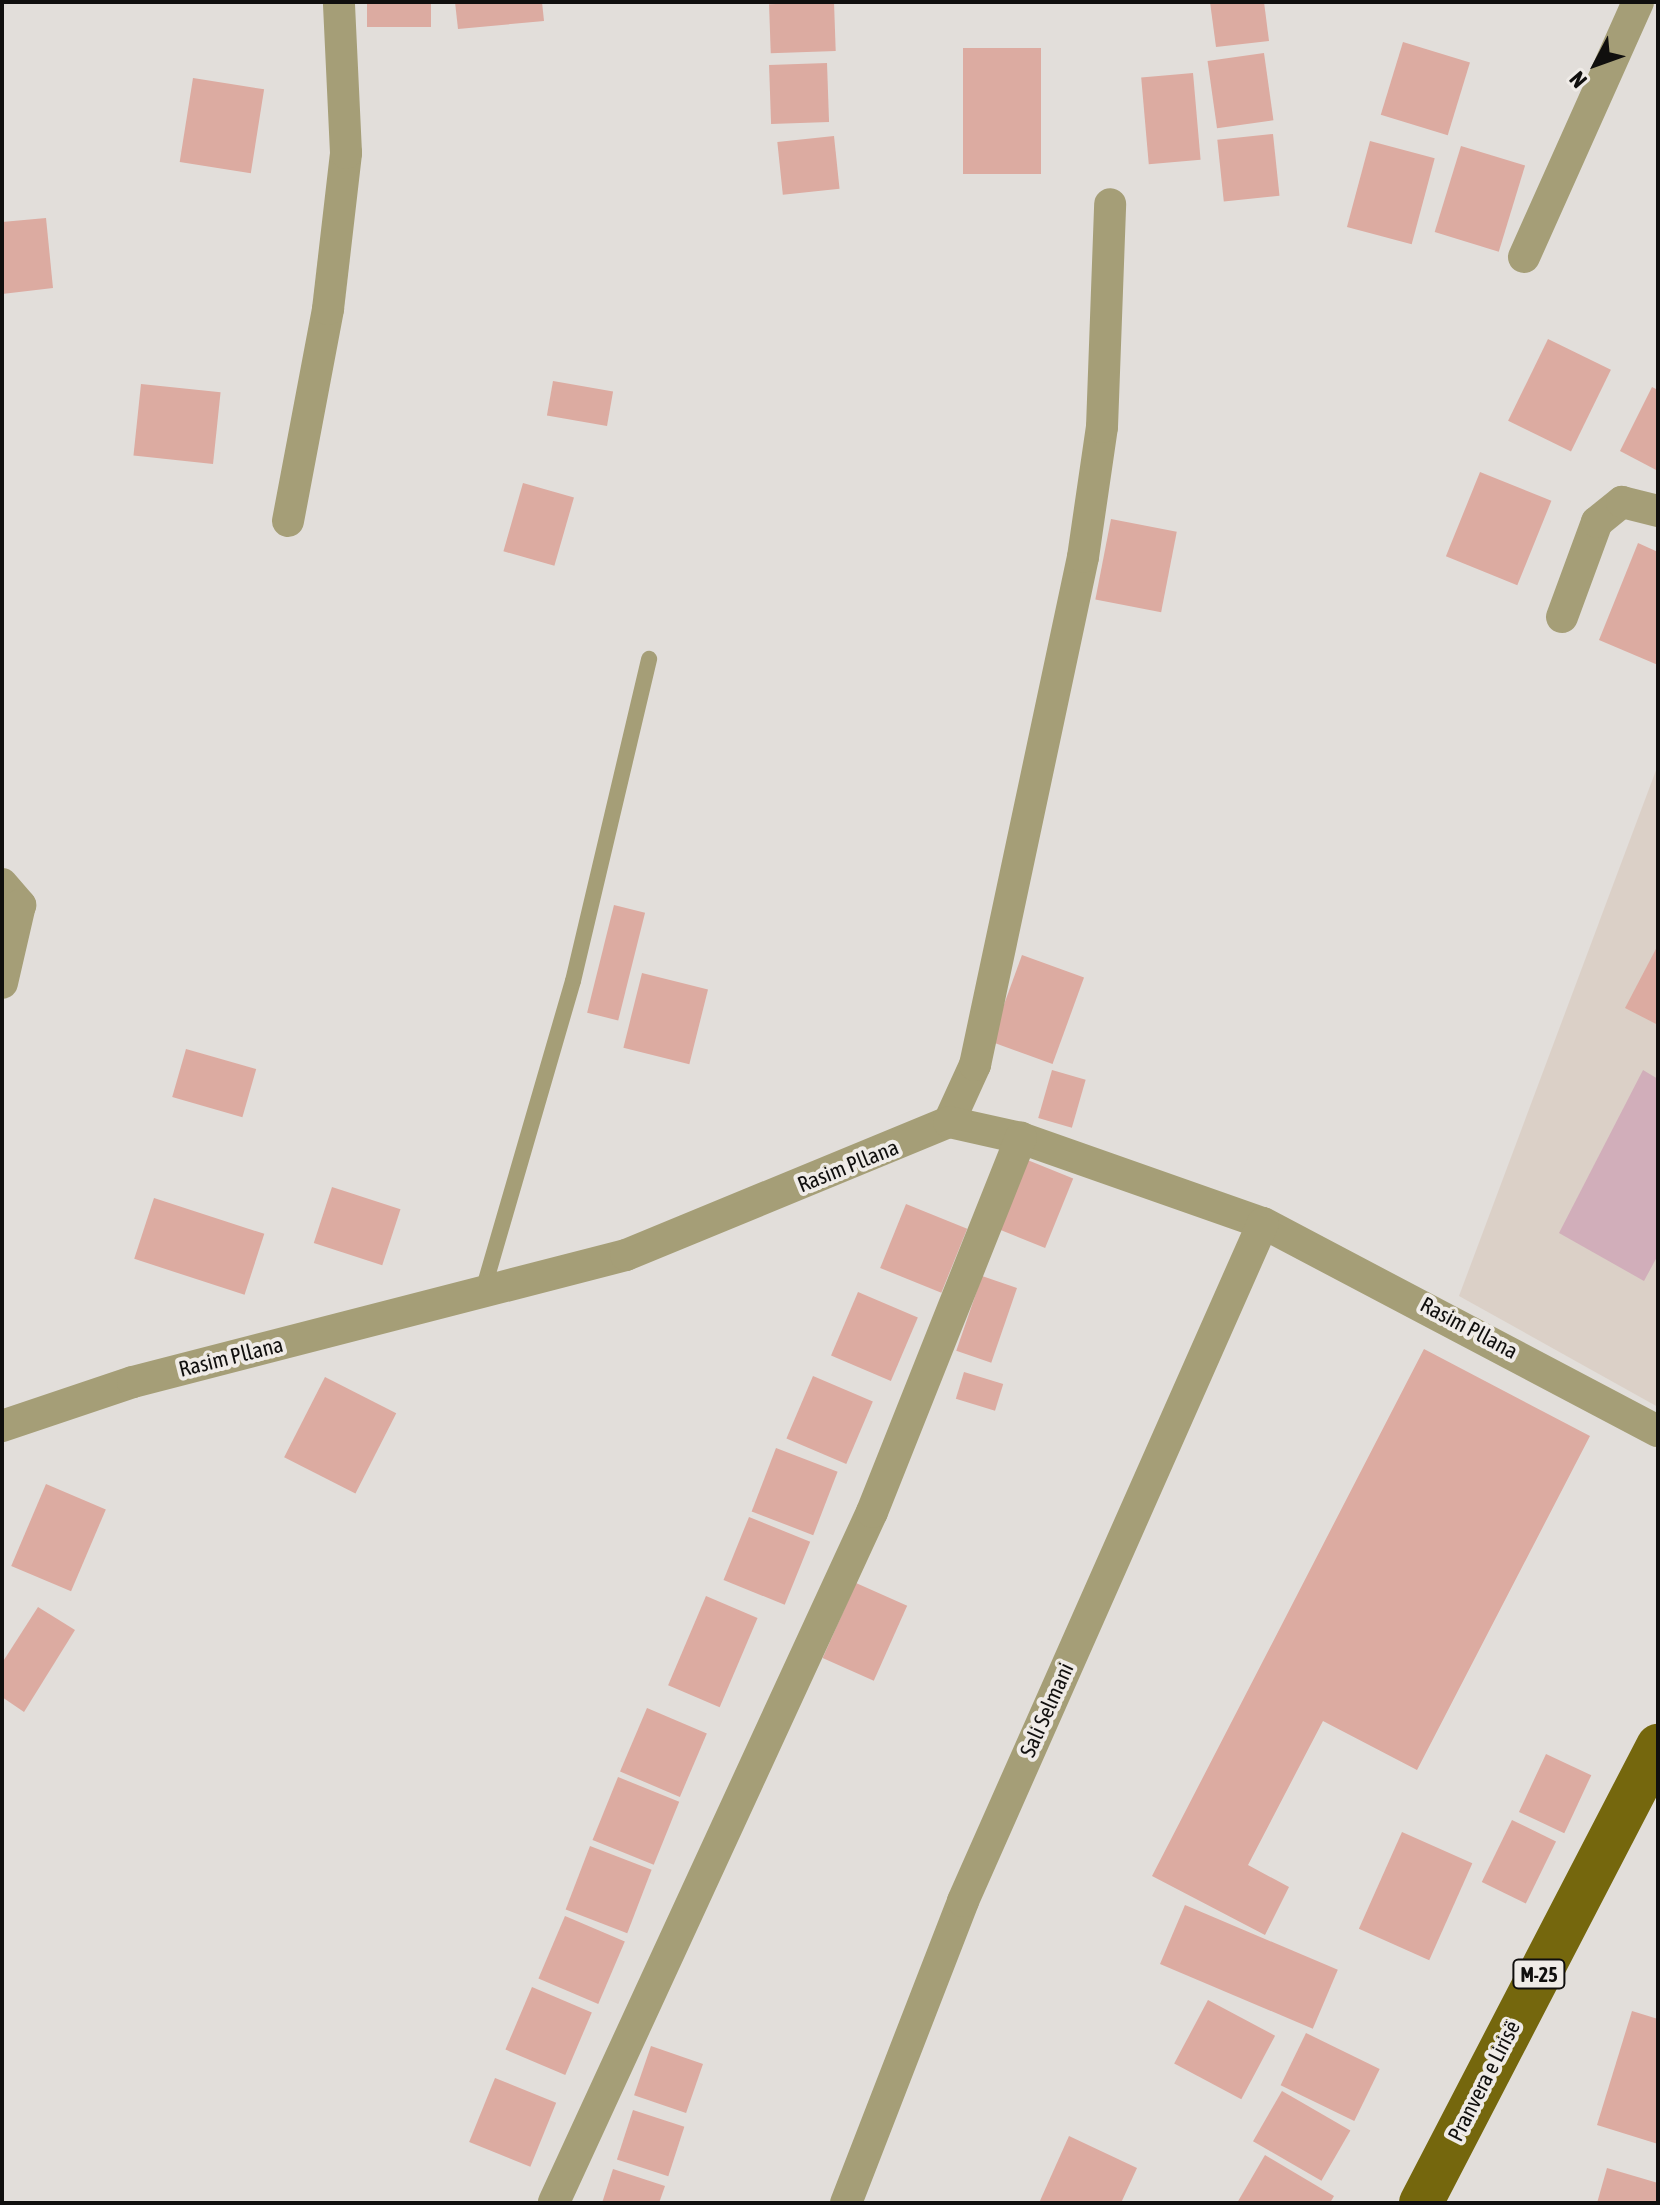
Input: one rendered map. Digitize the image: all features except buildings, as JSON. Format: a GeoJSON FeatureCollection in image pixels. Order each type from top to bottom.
{"type":"FeatureCollection","features":[{"type":"Feature","properties":{"kind":"main road","name":"Pranvera e Lirisë"},"geometry":{"type":"LineString","coordinates":[[1421,2203],[1658,1746]]}},
{"type":"Feature","properties":{"kind":"main road","name":"Pranvera e Lirisë"},"geometry":{"type":"LineString","coordinates":[[1453,2203],[1658,1800]]}},
{"type":"Feature","properties":{"kind":"street"},"geometry":{"type":"LineString","coordinates":[[288,521],[328,309],[346,153],[339,2]]}},
{"type":"Feature","properties":{"kind":"street"},"geometry":{"type":"LineString","coordinates":[[1524,257],[1638,2]]}},
{"type":"Feature","properties":{"kind":"street"},"geometry":{"type":"LineString","coordinates":[[949,1122],[975,1065],[1083,557],[1102,427],[1110,204]]}},
{"type":"Feature","properties":{"kind":"street"},"geometry":{"type":"LineString","coordinates":[[1562,617],[1597,522],[1622,502],[1658,511]]}},
{"type":"Feature","properties":{"kind":"street"},"geometry":{"type":"LineString","coordinates":[[2,884],[20,905],[2,983]]}},
{"type":"Feature","properties":{"kind":"street","name":"Rasim Pllana"},"geometry":{"type":"LineString","coordinates":[[2,1426],[133,1382],[481,1295],[626,1255],[949,1122],[1021,1138],[1263,1223],[1658,1431]]}},
{"type":"Feature","properties":{"kind":"street"},"geometry":{"type":"LineString","coordinates":[[554,2202],[872,1512],[1021,1138]]}},
{"type":"Feature","properties":{"kind":"street","name":"Sali Selmani"},"geometry":{"type":"LineString","coordinates":[[846,2203],[963,1901],[1263,1223]]}},
{"type":"Feature","properties":{"kind":"lane"},"geometry":{"type":"LineString","coordinates":[[481,1295],[573,981],[649,659]]}},
{"type":"Feature","properties":{"kind":"shaded area"},"geometry":{"type":"Polygon","coordinates":[[[1658,765],[1658,1407],[1459,1296],[1658,765]]]}},
{"type":"Feature","properties":{"kind":"shaded area"},"geometry":{"type":"Polygon","coordinates":[[[1643,1070],[1658,1079],[1658,1255],[1644,1281],[1559,1233],[1643,1070]]]}}]}
